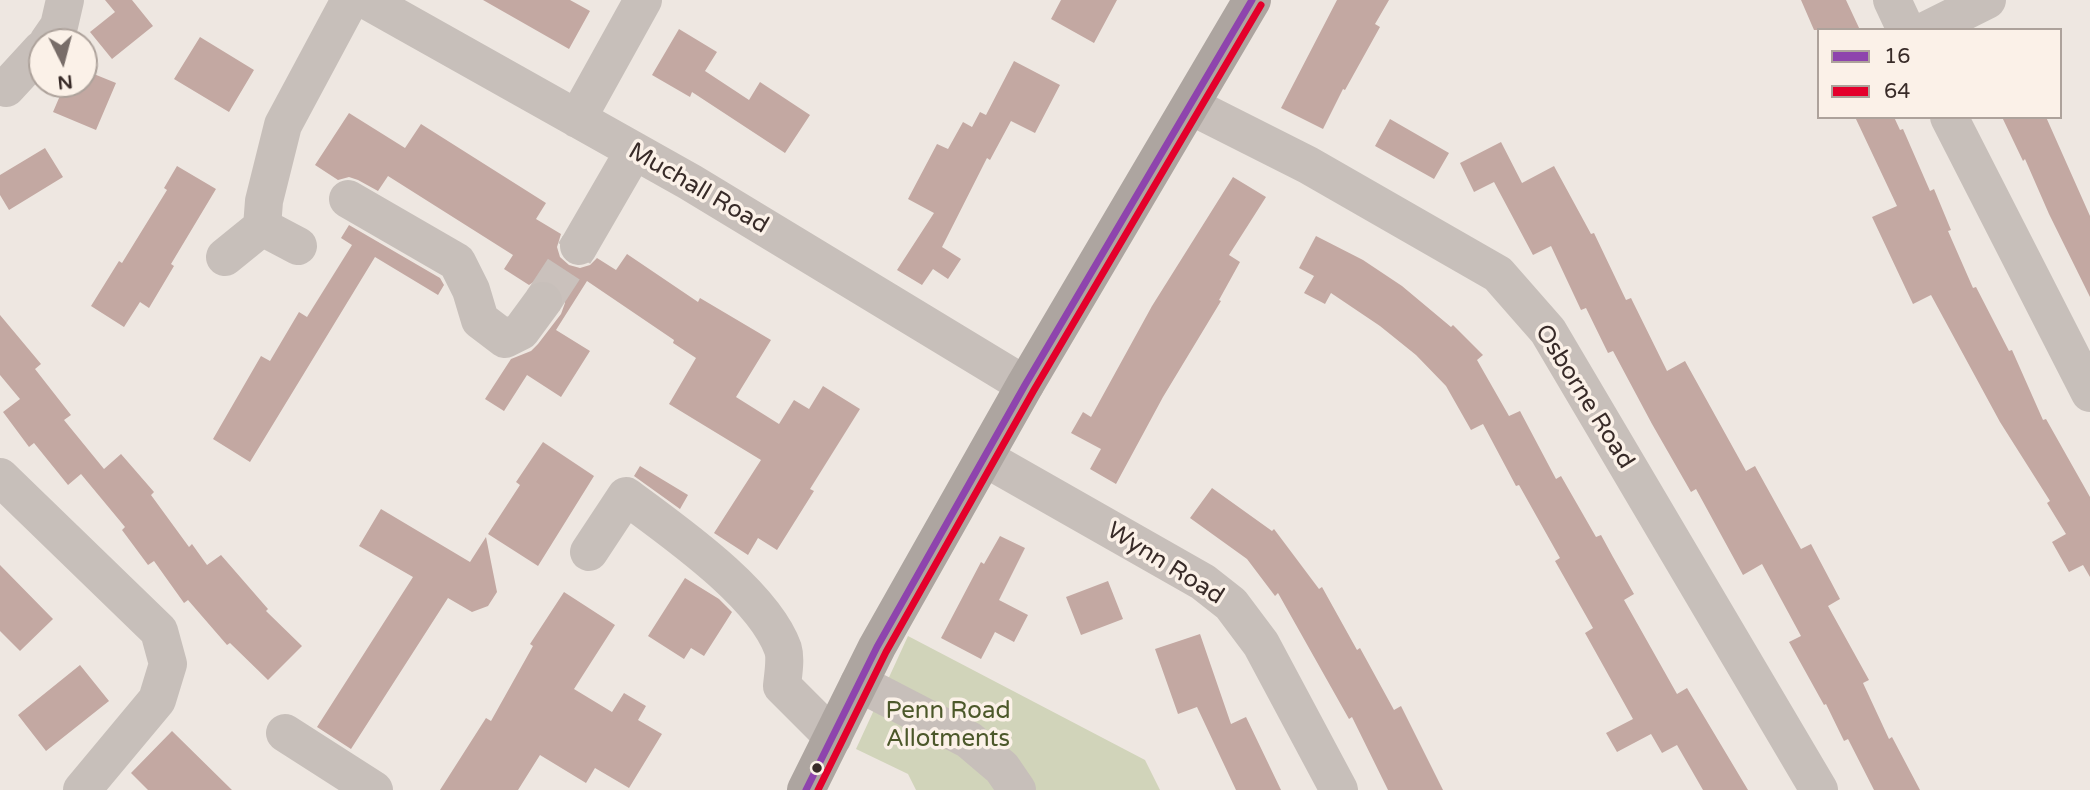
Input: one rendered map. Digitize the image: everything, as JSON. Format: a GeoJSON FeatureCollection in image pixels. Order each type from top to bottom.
{"type":"FeatureCollection","features":[{"type":"Feature","properties":{"kind":"highway"},"geometry":{"type":"LineString","coordinates":[[806,790],[877,647],[1025,385],[1252,0]]}},
{"type":"Feature","properties":{"kind":"street"},"geometry":{"type":"LineString","coordinates":[[58,28],[65,0]]}},
{"type":"Feature","properties":{"kind":"street"},"geometry":{"type":"LineString","coordinates":[[225,257],[262,227],[264,201],[283,125],[350,0]]}},
{"type":"Feature","properties":{"kind":"street","name":"Muchall Road"},"geometry":{"type":"LineString","coordinates":[[366,0],[690,182],[1025,385]]}},
{"type":"Feature","properties":{"kind":"street"},"geometry":{"type":"LineString","coordinates":[[577,119],[643,0]]}},
{"type":"Feature","properties":{"kind":"street"},"geometry":{"type":"LineString","coordinates":[[1892,0],[1905,28]]}},
{"type":"Feature","properties":{"kind":"street"},"geometry":{"type":"LineString","coordinates":[[1931,28],[1987,0]]}},
{"type":"Feature","properties":{"kind":"street"},"geometry":{"type":"LineString","coordinates":[[6,88],[28,64]]}},
{"type":"Feature","properties":{"kind":"street","name":"Osborne Road"},"geometry":{"type":"LineString","coordinates":[[1191,106],[1308,165],[1498,274],[1548,331],[1819,790]]}},
{"type":"Feature","properties":{"kind":"street"},"geometry":{"type":"LineString","coordinates":[[1950,119],[2090,393]]}},
{"type":"Feature","properties":{"kind":"street"},"geometry":{"type":"LineString","coordinates":[[579,246],[634,151]]}},
{"type":"Feature","properties":{"kind":"street"},"geometry":{"type":"LineString","coordinates":[[348,199],[457,262],[471,290],[480,320],[505,339],[521,331],[543,302]]}},
{"type":"Feature","properties":{"kind":"street"},"geometry":{"type":"LineString","coordinates":[[262,227],[298,246]]}},
{"type":"Feature","properties":{"kind":"street","name":"Wynn Road"},"geometry":{"type":"LineString","coordinates":[[985,458],[1203,582],[1231,604],[1261,644],[1339,790]]}},
{"type":"Feature","properties":{"kind":"street"},"geometry":{"type":"LineString","coordinates":[[0,477],[159,631],[168,664],[157,700],[82,790]]}},
{"type":"Feature","properties":{"kind":"street"},"geometry":{"type":"LineString","coordinates":[[589,552],[626,496],[695,547],[735,584],[765,618],[784,650],[782,686],[833,737]]}},
{"type":"Feature","properties":{"kind":"street"},"geometry":{"type":"LineString","coordinates":[[859,683],[969,740],[1002,768],[1017,790]]}},
{"type":"Feature","properties":{"kind":"street"},"geometry":{"type":"LineString","coordinates":[[285,733],[364,784]]}},
{"type":"Feature","properties":{"kind":"green space","name":"Penn Road Allotments"},"geometry":{"type":"Polygon","coordinates":[[[908,636],[1145,760],[1160,790],[916,790],[908,774],[856,749],[908,636]]]}},
{"type":"Feature","properties":{"kind":"building"},"geometry":{"type":"Polygon","coordinates":[[[105,0],[132,0],[153,26],[112,59],[98,42],[98,28],[95,28],[115,12],[105,0]]]}},
{"type":"Feature","properties":{"kind":"building"},"geometry":{"type":"Polygon","coordinates":[[[483,0],[570,0],[590,11],[569,49],[483,0]]]}},
{"type":"Feature","properties":{"kind":"building"},"geometry":{"type":"Polygon","coordinates":[[[1061,0],[1117,0],[1094,43],[1051,19],[1061,0]]]}},
{"type":"Feature","properties":{"kind":"building"},"geometry":{"type":"Polygon","coordinates":[[[1337,0],[1389,0],[1375,24],[1380,27],[1323,129],[1281,108],[1337,0]]]}},
{"type":"Feature","properties":{"kind":"building"},"geometry":{"type":"Polygon","coordinates":[[[1801,0],[1846,0],[1859,28],[1817,28],[1814,30],[1801,0]]]}},
{"type":"Feature","properties":{"kind":"building"},"geometry":{"type":"Polygon","coordinates":[[[679,29],[717,52],[705,71],[749,100],[760,82],[810,115],[785,153],[692,92],[690,97],[652,75],[679,29]]]}},
{"type":"Feature","properties":{"kind":"building"},"geometry":{"type":"Polygon","coordinates":[[[200,37],[254,70],[229,112],[174,79],[200,37]]]}},
{"type":"Feature","properties":{"kind":"building"},"geometry":{"type":"Polygon","coordinates":[[[1014,61],[1060,85],[1035,133],[1011,121],[990,160],[987,158],[942,247],[961,259],[948,279],[933,269],[922,285],[897,270],[934,213],[908,199],[937,144],[948,149],[963,122],[972,127],[980,112],[986,115],[1014,61]]]}},
{"type":"Feature","properties":{"kind":"building"},"geometry":{"type":"Polygon","coordinates":[[[98,76],[116,83],[96,130],[53,112],[59,98],[98,98],[98,76]]]}},
{"type":"Feature","properties":{"kind":"building"},"geometry":{"type":"Polygon","coordinates":[[[349,113],[405,148],[421,124],[546,203],[536,219],[561,234],[557,247],[560,257],[569,265],[580,268],[590,265],[597,258],[616,270],[627,254],[698,302],[700,298],[771,340],[736,397],[779,424],[794,400],[809,409],[823,386],[860,409],[810,489],[814,491],[777,550],[758,538],[748,555],[714,533],[761,460],[669,404],[696,358],[587,281],[556,330],[590,351],[561,397],[527,375],[504,411],[485,399],[511,359],[531,351],[561,314],[565,303],[563,292],[556,284],[546,279],[529,285],[504,269],[513,255],[388,176],[378,191],[349,177],[338,180],[315,165],[349,113]]]}},
{"type":"Feature","properties":{"kind":"building"},"geometry":{"type":"Polygon","coordinates":[[[1390,119],[1449,153],[1434,179],[1375,146],[1390,119]]]}},
{"type":"Feature","properties":{"kind":"building"},"geometry":{"type":"Polygon","coordinates":[[[1856,119],[1895,119],[1900,130],[1903,129],[1930,191],[1934,189],[1951,230],[1948,231],[1973,288],[1976,287],[2009,351],[2012,350],[2043,420],[2046,419],[2090,497],[2090,577],[2083,565],[2069,572],[2052,542],[2066,534],[2047,503],[2050,501],[2000,422],[1931,295],[1913,304],[1872,217],[1897,206],[1856,119]]]}},
{"type":"Feature","properties":{"kind":"building"},"geometry":{"type":"Polygon","coordinates":[[[2003,119],[2047,119],[2090,216],[2090,297],[2025,159],[2023,161],[2003,119]]]}},
{"type":"Feature","properties":{"kind":"building"},"geometry":{"type":"Polygon","coordinates":[[[1501,142],[1522,183],[1554,166],[1591,234],[1594,233],[1626,300],[1631,298],[1667,371],[1685,361],[1746,471],[1755,466],[1801,549],[1811,544],[1840,599],[1828,606],[1869,680],[1863,683],[1889,739],[1892,737],[1920,790],[1874,790],[1848,739],[1844,741],[1826,704],[1824,705],[1789,642],[1801,636],[1762,564],[1743,575],[1696,489],[1691,492],[1613,351],[1608,353],[1586,308],[1581,310],[1551,246],[1533,255],[1494,182],[1474,192],[1460,163],[1501,142]]]}},
{"type":"Feature","properties":{"kind":"building"},"geometry":{"type":"Polygon","coordinates":[[[45,148],[63,177],[9,210],[0,195],[0,175],[45,148]]]}},
{"type":"Feature","properties":{"kind":"building"},"geometry":{"type":"Polygon","coordinates":[[[177,166],[216,189],[171,264],[174,266],[149,308],[140,302],[124,327],[91,306],[119,261],[122,263],[167,190],[164,188],[177,166]]]}},
{"type":"Feature","properties":{"kind":"building"},"geometry":{"type":"Polygon","coordinates":[[[1233,177],[1266,197],[1229,255],[1240,262],[1219,300],[1221,301],[1163,397],[1116,484],[1090,469],[1101,449],[1071,433],[1083,412],[1091,417],[1152,306],[1233,177]]]}},
{"type":"Feature","properties":{"kind":"building"},"geometry":{"type":"Polygon","coordinates":[[[349,225],[440,278],[444,285],[438,295],[375,257],[250,462],[213,439],[261,356],[270,361],[299,312],[307,317],[352,245],[341,238],[349,225]]]}},
{"type":"Feature","properties":{"kind":"building"},"geometry":{"type":"Polygon","coordinates":[[[1316,236],[1363,260],[1402,286],[1451,327],[1453,325],[1483,355],[1477,360],[1509,416],[1520,411],[1556,479],[1561,476],[1596,537],[1601,535],[1634,594],[1624,600],[1677,694],[1687,688],[1748,790],[1703,790],[1677,745],[1662,753],[1651,734],[1617,752],[1606,733],[1633,719],[1585,633],[1593,628],[1555,561],[1560,558],[1519,485],[1516,486],[1483,424],[1471,430],[1446,386],[1416,355],[1380,326],[1331,293],[1325,304],[1304,293],[1314,276],[1299,268],[1316,236]]]}},
{"type":"Feature","properties":{"kind":"building"},"geometry":{"type":"Polygon","coordinates":[[[0,315],[41,364],[35,369],[71,415],[64,420],[104,469],[121,454],[154,492],[151,495],[189,547],[192,544],[207,565],[221,555],[268,609],[266,611],[302,646],[268,680],[230,643],[227,645],[188,600],[184,603],[154,561],[148,565],[122,530],[125,527],[81,474],[68,485],[34,443],[29,447],[3,412],[20,399],[0,375],[0,315]]]}},
{"type":"Feature","properties":{"kind":"building"},"geometry":{"type":"Polygon","coordinates":[[[543,442],[594,476],[538,566],[488,534],[520,485],[516,482],[543,442]]]}},
{"type":"Feature","properties":{"kind":"building"},"geometry":{"type":"Polygon","coordinates":[[[640,466],[688,495],[680,509],[634,476],[640,466]]]}},
{"type":"Feature","properties":{"kind":"building"},"geometry":{"type":"Polygon","coordinates":[[[1212,488],[1272,531],[1274,529],[1319,589],[1322,587],[1394,710],[1401,706],[1443,790],[1388,790],[1352,717],[1349,719],[1278,593],[1275,596],[1247,559],[1190,518],[1212,488]]]}},
{"type":"Feature","properties":{"kind":"building"},"geometry":{"type":"Polygon","coordinates":[[[381,509],[470,562],[486,537],[497,592],[488,606],[472,612],[448,598],[351,749],[317,727],[413,577],[359,546],[381,509]]]}},
{"type":"Feature","properties":{"kind":"building"},"geometry":{"type":"Polygon","coordinates":[[[1000,536],[1025,548],[999,600],[1028,615],[1014,642],[995,632],[981,659],[941,638],[981,562],[984,564],[1000,536]]]}},
{"type":"Feature","properties":{"kind":"building"},"geometry":{"type":"Polygon","coordinates":[[[0,565],[53,619],[20,651],[0,631],[0,565]]]}},
{"type":"Feature","properties":{"kind":"building"},"geometry":{"type":"Polygon","coordinates":[[[685,578],[719,599],[732,612],[704,656],[691,648],[684,659],[648,636],[685,578]]]}},
{"type":"Feature","properties":{"kind":"building"},"geometry":{"type":"Polygon","coordinates":[[[1108,581],[1123,619],[1081,635],[1066,597],[1108,581]]]}},
{"type":"Feature","properties":{"kind":"building"},"geometry":{"type":"Polygon","coordinates":[[[564,592],[615,625],[574,689],[612,712],[624,693],[646,706],[638,720],[662,734],[629,788],[595,768],[586,783],[540,755],[518,790],[440,790],[486,718],[491,721],[533,646],[530,644],[564,592]]]}},
{"type":"Feature","properties":{"kind":"building"},"geometry":{"type":"Polygon","coordinates":[[[1200,634],[1231,724],[1246,717],[1281,790],[1236,790],[1197,707],[1178,714],[1155,649],[1200,634]]]}},
{"type":"Feature","properties":{"kind":"building"},"geometry":{"type":"Polygon","coordinates":[[[80,665],[109,701],[46,751],[18,715],[80,665]]]}},
{"type":"Feature","properties":{"kind":"building"},"geometry":{"type":"Polygon","coordinates":[[[172,731],[232,790],[148,790],[131,773],[172,731]]]}},
{"type":"Feature","properties":{"kind":"tunnel"},"geometry":{"type":"LineString","coordinates":[[543,301],[579,246]]}},
{"type":"Feature","properties":{"kind":"transit line","name":"16"},"geometry":{"type":"LineString","coordinates":[[806,790],[877,647],[1025,385],[1252,0]]}},
{"type":"Feature","properties":{"kind":"transit line","name":"64"},"geometry":{"type":"LineString","coordinates":[[818,790],[886,652],[1034,390],[1261,5]]}}]}
